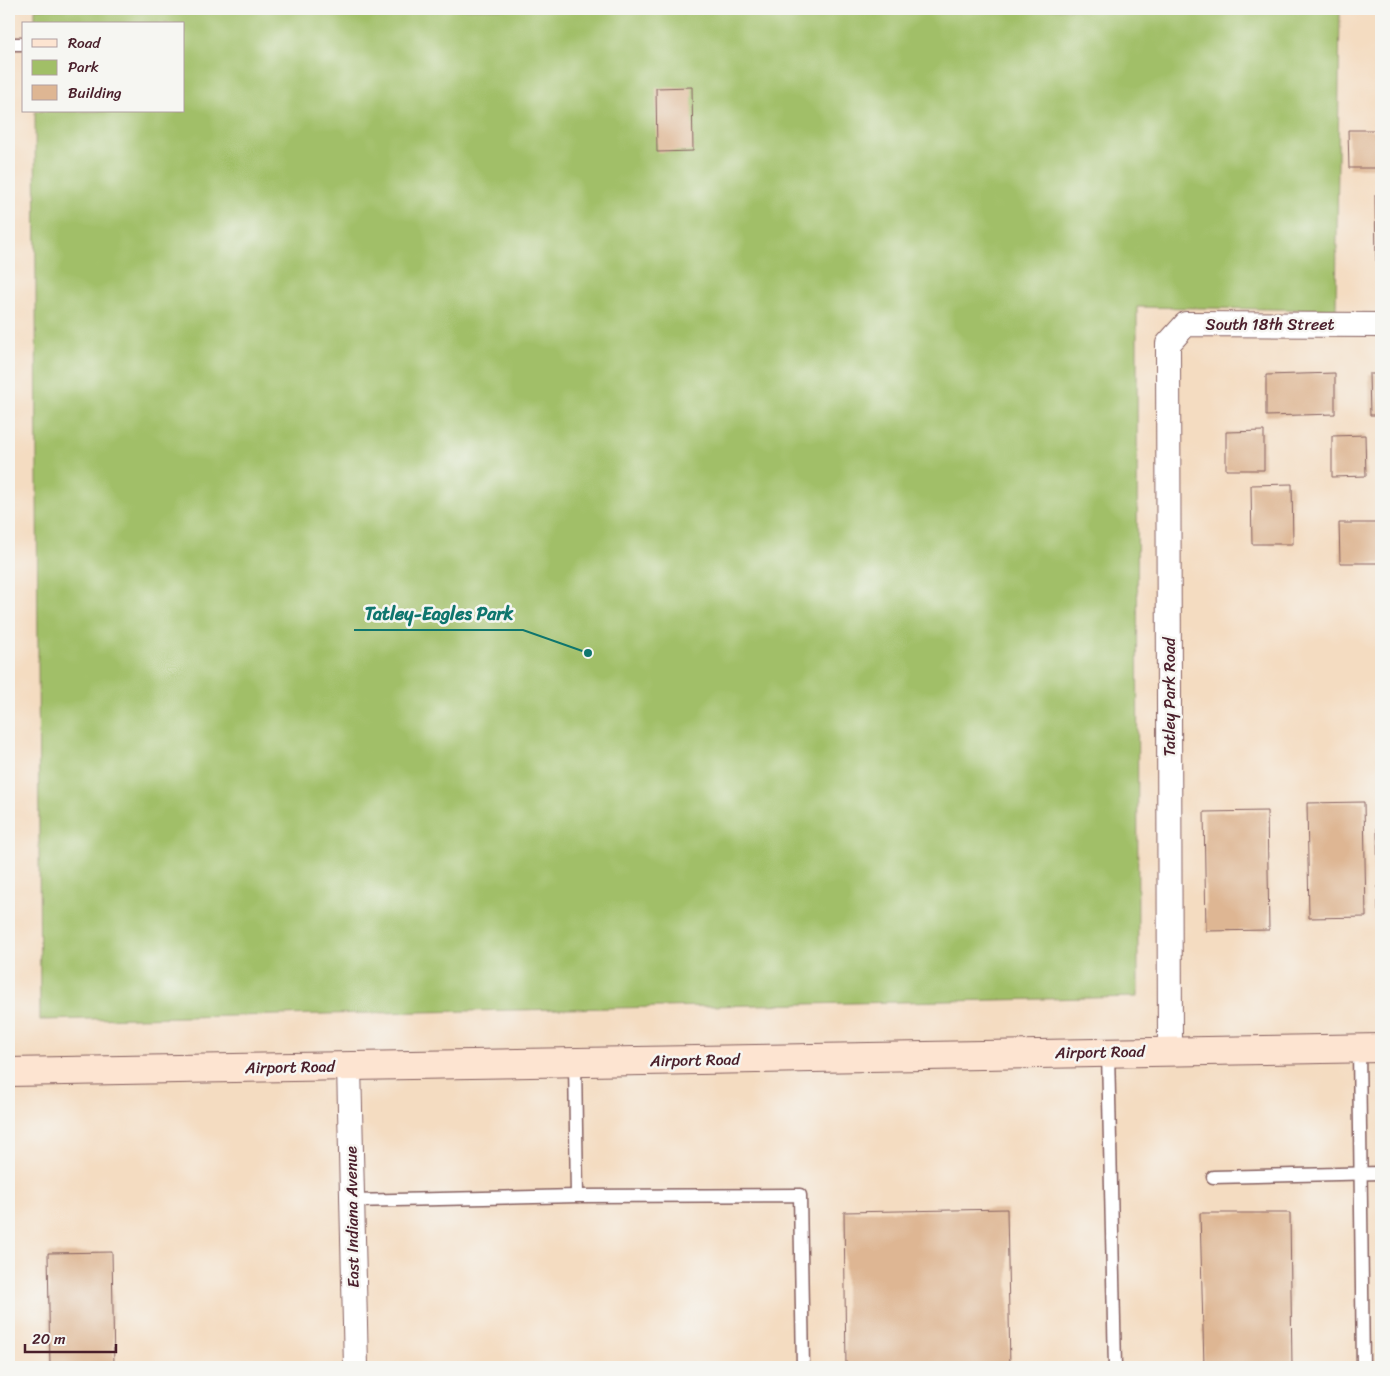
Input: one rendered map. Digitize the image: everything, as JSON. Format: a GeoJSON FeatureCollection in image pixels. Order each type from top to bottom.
{"type":"FeatureCollection","features":[{"type":"Feature","properties":{"kind":"main road","name":"Airport Road"},"geometry":{"type":"LineString","coordinates":[[9,1072],[1370,1049]]}},
{"type":"Feature","properties":{"kind":"street","name":"South 18th Street"},"geometry":{"type":"LineString","coordinates":[[1168,344],[1186,324],[1381,325]]}},
{"type":"Feature","properties":{"kind":"street","name":"Tatley Park Road"},"geometry":{"type":"LineString","coordinates":[[1168,344],[1170,1051]]}},
{"type":"Feature","properties":{"kind":"street","name":"East Indiana Avenue"},"geometry":{"type":"LineString","coordinates":[[349,1066],[356,1367]]}},
{"type":"Feature","properties":{"kind":"lane"},"geometry":{"type":"LineString","coordinates":[[9,44],[22,44]]}},
{"type":"Feature","properties":{"kind":"lane"},"geometry":{"type":"LineString","coordinates":[[1363,1367],[1361,1174],[1370,1049]]}},
{"type":"Feature","properties":{"kind":"lane"},"geometry":{"type":"LineString","coordinates":[[1108,1052],[1115,1367]]}},
{"type":"Feature","properties":{"kind":"lane"},"geometry":{"type":"LineString","coordinates":[[575,1062],[576,1196]]}},
{"type":"Feature","properties":{"kind":"lane"},"geometry":{"type":"LineString","coordinates":[[1213,1177],[1381,1173]]}},
{"type":"Feature","properties":{"kind":"lane"},"geometry":{"type":"LineString","coordinates":[[352,1201],[576,1196],[800,1195],[803,1367]]}},
{"type":"Feature","properties":{"kind":"green space"},"geometry":{"type":"Polygon","coordinates":[[[35,9],[1340,9],[1336,310],[1137,307],[1138,997],[40,1020],[35,112],[185,112],[185,22],[35,22],[35,9]]]}},
{"type":"Feature","properties":{"kind":"building"},"geometry":{"type":"Polygon","coordinates":[[[692,87],[693,151],[657,152],[656,88],[692,87]]]}},
{"type":"Feature","properties":{"kind":"building"},"geometry":{"type":"Polygon","coordinates":[[[1348,130],[1381,130],[1381,168],[1349,168],[1348,130]]]}},
{"type":"Feature","properties":{"kind":"building"},"geometry":{"type":"Polygon","coordinates":[[[1375,195],[1381,195],[1381,261],[1376,261],[1375,195]]]}},
{"type":"Feature","properties":{"kind":"building"},"geometry":{"type":"Polygon","coordinates":[[[1335,373],[1335,414],[1266,416],[1266,375],[1335,373]]]}},
{"type":"Feature","properties":{"kind":"building"},"geometry":{"type":"Polygon","coordinates":[[[1369,374],[1381,374],[1381,415],[1370,415],[1369,374]]]}},
{"type":"Feature","properties":{"kind":"building"},"geometry":{"type":"Polygon","coordinates":[[[1264,431],[1264,470],[1226,470],[1226,432],[1264,431]]]}},
{"type":"Feature","properties":{"kind":"building"},"geometry":{"type":"Polygon","coordinates":[[[1365,435],[1366,476],[1332,477],[1332,436],[1365,435]]]}},
{"type":"Feature","properties":{"kind":"building"},"geometry":{"type":"Polygon","coordinates":[[[1292,484],[1293,544],[1252,544],[1251,485],[1292,484]]]}},
{"type":"Feature","properties":{"kind":"building"},"geometry":{"type":"Polygon","coordinates":[[[1339,523],[1381,523],[1381,563],[1340,563],[1339,523]]]}},
{"type":"Feature","properties":{"kind":"building"},"geometry":{"type":"Polygon","coordinates":[[[1364,802],[1366,917],[1309,918],[1307,803],[1364,802]]]}},
{"type":"Feature","properties":{"kind":"building"},"geometry":{"type":"Polygon","coordinates":[[[1267,811],[1269,930],[1206,931],[1204,812],[1267,811]]]}},
{"type":"Feature","properties":{"kind":"building"},"geometry":{"type":"Polygon","coordinates":[[[1377,825],[1381,825],[1381,911],[1378,911],[1377,825]]]}},
{"type":"Feature","properties":{"kind":"building"},"geometry":{"type":"Polygon","coordinates":[[[1007,1209],[1010,1367],[846,1367],[844,1212],[1007,1209]]]}},
{"type":"Feature","properties":{"kind":"building"},"geometry":{"type":"Polygon","coordinates":[[[1200,1213],[1290,1213],[1292,1367],[1204,1367],[1200,1213]]]}},
{"type":"Feature","properties":{"kind":"building"},"geometry":{"type":"Polygon","coordinates":[[[112,1252],[114,1367],[50,1367],[48,1253],[112,1252]]]}},
{"type":"Feature","properties":{"kind":"place","name":"Tatley-Eagles Park"},"geometry":{"type":"Point","coordinates":[588,653]}}]}
